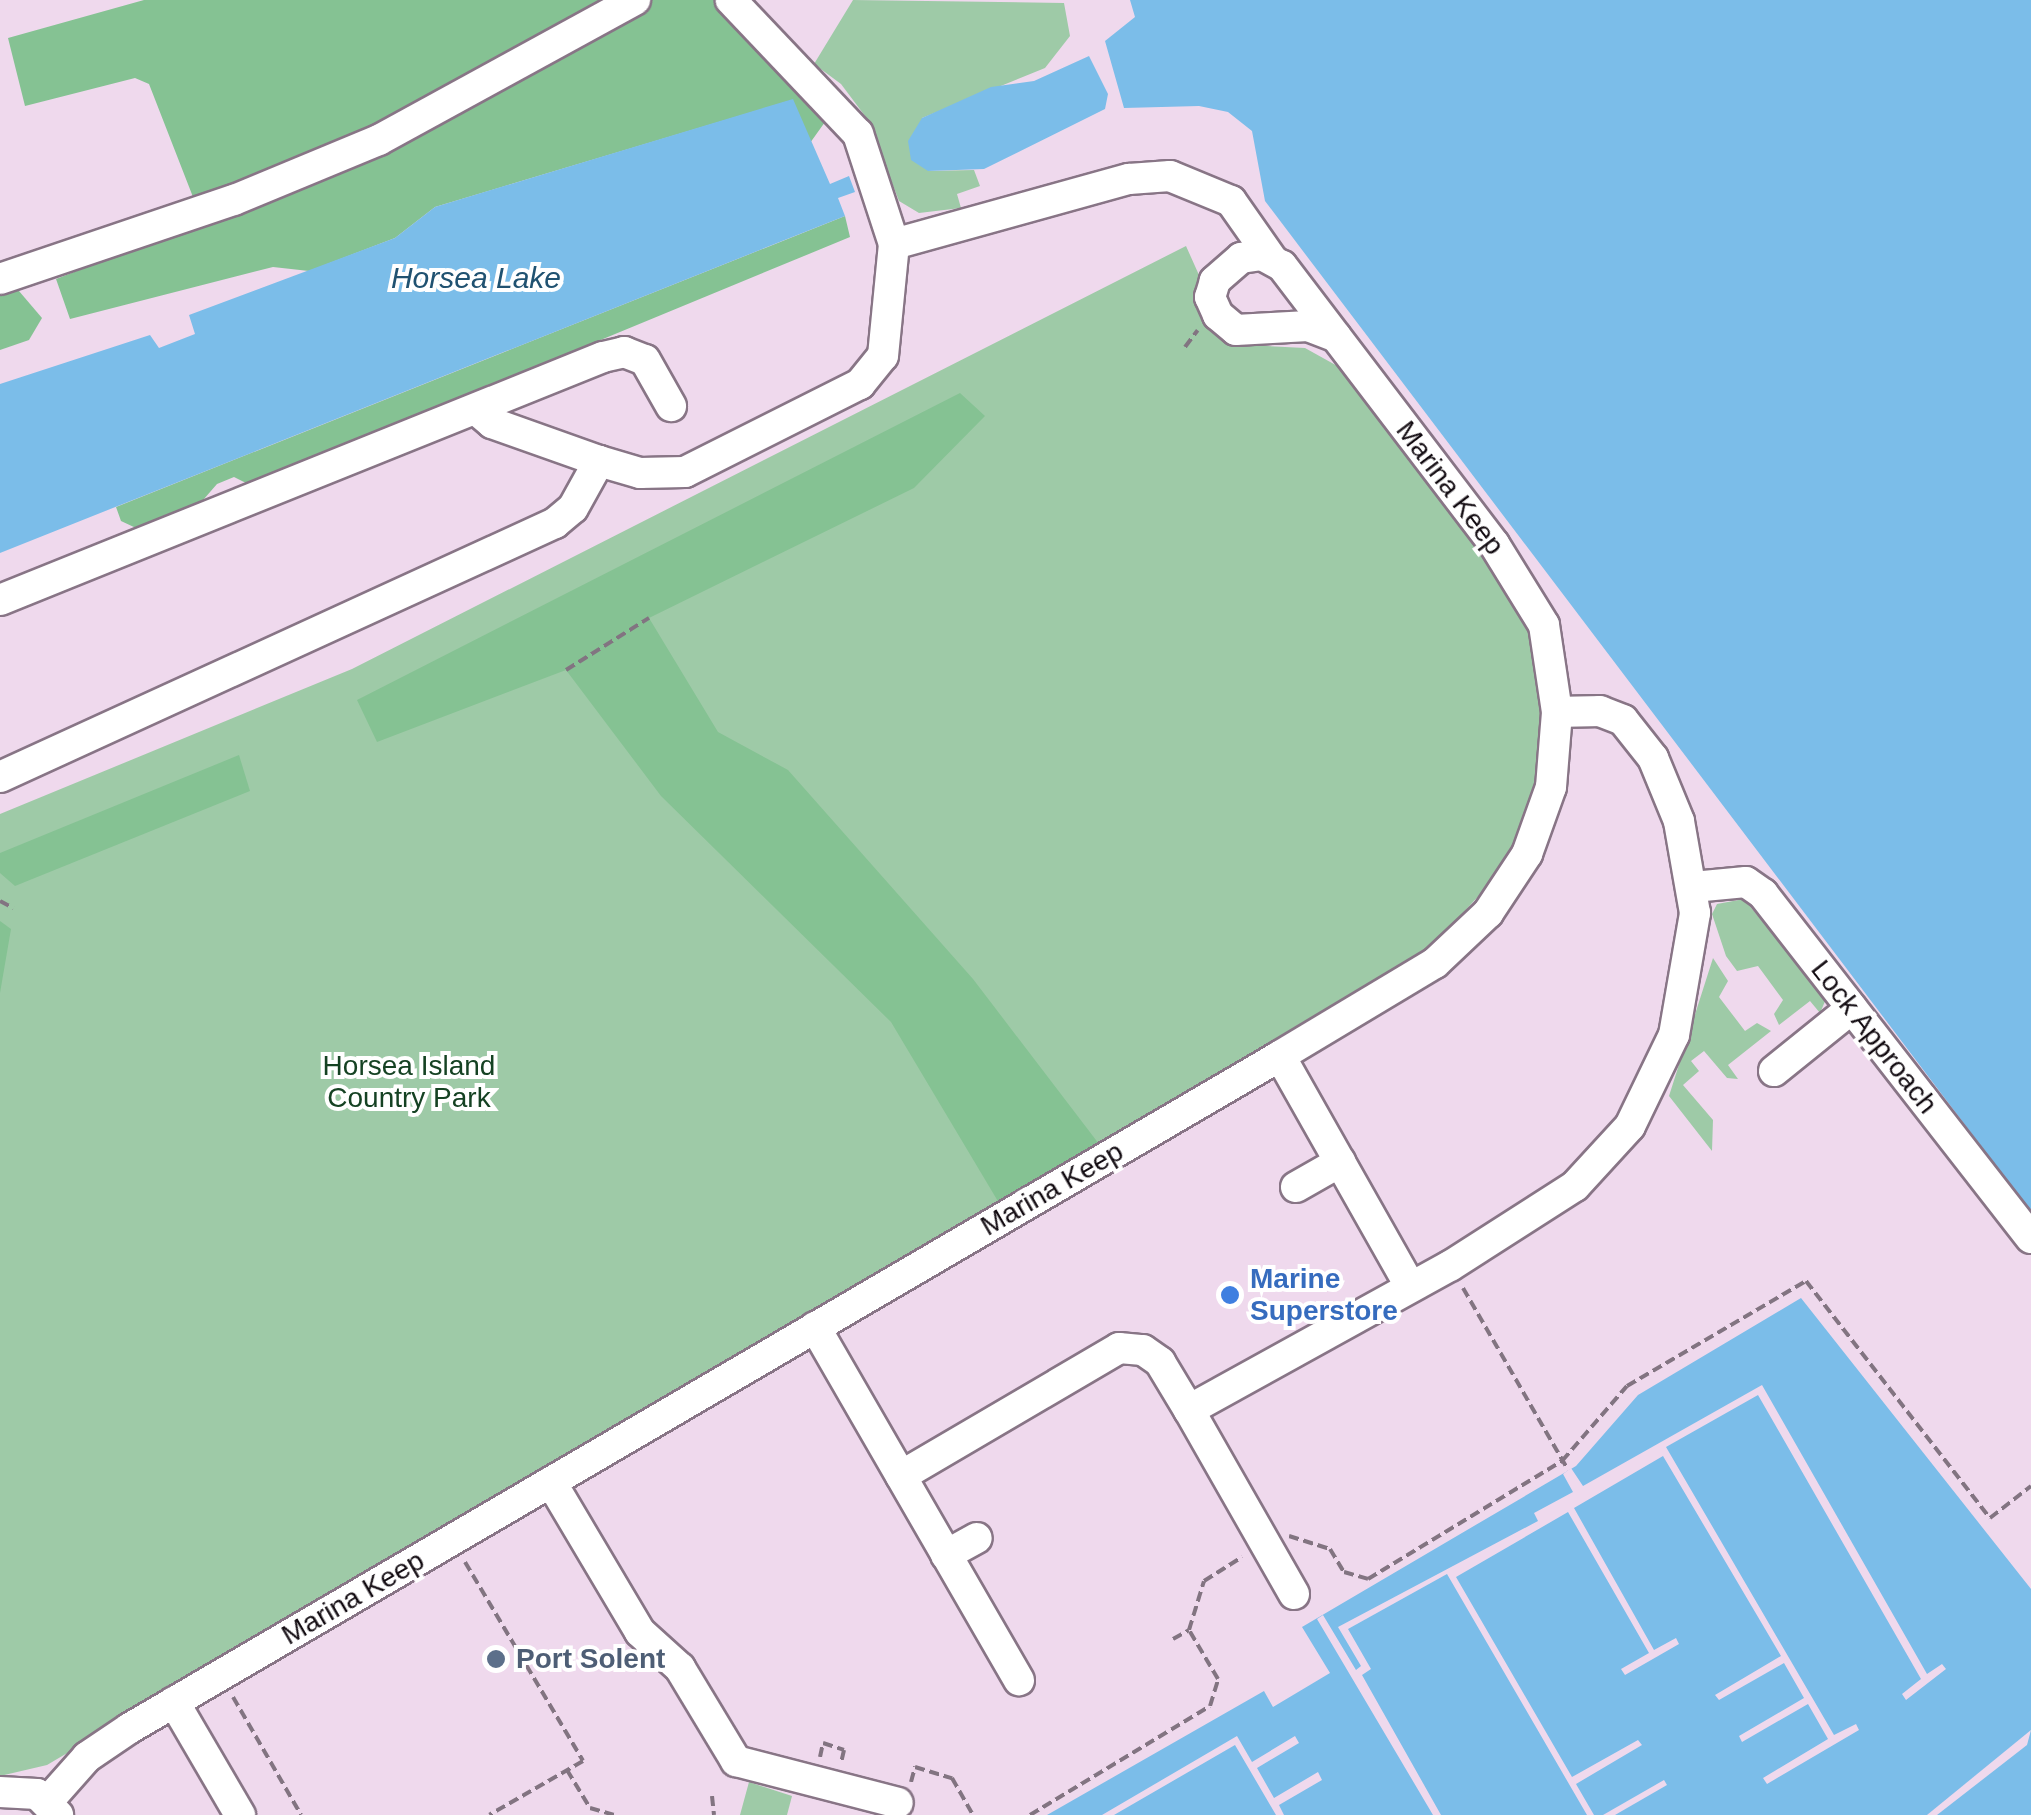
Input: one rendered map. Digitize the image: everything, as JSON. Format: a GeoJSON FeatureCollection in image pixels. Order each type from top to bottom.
{"type":"FeatureCollection","features":[{"type":"Feature","properties":{"kind":"street"},"geometry":{"type":"LineString","coordinates":[[0,279],[234,200],[379,140],[634,0]]}},
{"type":"Feature","properties":{"kind":"street"},"geometry":{"type":"LineString","coordinates":[[480,412],[492,424],[640,473],[685,472],[860,384],[883,356],[894,244],[858,134],[731,0]]}},
{"type":"Feature","properties":{"kind":"street","name":"Marina Keep"},"geometry":{"type":"LineString","coordinates":[[53,1808],[87,1756],[174,1702],[1435,963],[1488,913],[1527,854],[1551,787],[1558,712],[1544,625],[1494,544],[1271,258],[1232,201],[1170,176],[1110,184],[894,244]]}},
{"type":"Feature","properties":{"kind":"street"},"geometry":{"type":"LineString","coordinates":[[1271,258],[1230,264],[1210,298],[1218,316],[1246,333],[1308,326],[1336,337]]}},
{"type":"Feature","properties":{"kind":"street"},"geometry":{"type":"LineString","coordinates":[[0,600],[624,352],[645,360],[671,406]]}},
{"type":"Feature","properties":{"kind":"street"},"geometry":{"type":"LineString","coordinates":[[0,777],[555,523],[572,508],[599,460]]}},
{"type":"Feature","properties":{"kind":"street"},"geometry":{"type":"LineString","coordinates":[[1189,1410],[1450,1266],[1575,1186],[1630,1126],[1660,1074],[1683,1004],[1694,936],[1693,887],[1679,821],[1653,758],[1623,720],[1600,712],[1558,712]]}},
{"type":"Feature","properties":{"kind":"street","name":"Lock Approach"},"geometry":{"type":"LineString","coordinates":[[1693,887],[1738,882],[1758,888],[2031,1238]]}},
{"type":"Feature","properties":{"kind":"street"},"geometry":{"type":"LineString","coordinates":[[1774,1071],[1852,1008]]}},
{"type":"Feature","properties":{"kind":"street"},"geometry":{"type":"LineString","coordinates":[[1280,1056],[1410,1286]]}},
{"type":"Feature","properties":{"kind":"street"},"geometry":{"type":"LineString","coordinates":[[1296,1187],[1340,1162]]}},
{"type":"Feature","properties":{"kind":"street"},"geometry":{"type":"LineString","coordinates":[[815,1327],[1019,1680]]}},
{"type":"Feature","properties":{"kind":"street"},"geometry":{"type":"LineString","coordinates":[[901,1476],[1119,1348],[1143,1350],[1160,1362],[1294,1594]]}},
{"type":"Feature","properties":{"kind":"street"},"geometry":{"type":"LineString","coordinates":[[551,1482],[640,1632],[680,1668],[736,1761],[898,1803]]}},
{"type":"Feature","properties":{"kind":"street"},"geometry":{"type":"LineString","coordinates":[[946,1555],[976,1538]]}},
{"type":"Feature","properties":{"kind":"street"},"geometry":{"type":"LineString","coordinates":[[174,1702],[240,1815]]}},
{"type":"Feature","properties":{"kind":"street"},"geometry":{"type":"LineString","coordinates":[[0,1792],[17,1788],[53,1808]]}},
{"type":"Feature","properties":{"kind":"path"},"geometry":{"type":"LineString","coordinates":[[566,670],[649,618]]}},
{"type":"Feature","properties":{"kind":"path"},"geometry":{"type":"LineString","coordinates":[[0,902],[12,908]]}},
{"type":"Feature","properties":{"kind":"path"},"geometry":{"type":"LineString","coordinates":[[1450,1266],[1568,1470]]}},
{"type":"Feature","properties":{"kind":"path"},"geometry":{"type":"LineString","coordinates":[[1030,1815],[1210,1706],[1218,1679],[1190,1630],[1204,1580],[1282,1533],[1330,1549],[1344,1572],[1368,1579],[1562,1460],[1627,1386],[1806,1280],[1990,1518],[2031,1486]]}},
{"type":"Feature","properties":{"kind":"path"},"geometry":{"type":"LineString","coordinates":[[453,1540],[583,1761],[488,1815]]}},
{"type":"Feature","properties":{"kind":"path"},"geometry":{"type":"LineString","coordinates":[[1173,1639],[1190,1630]]}},
{"type":"Feature","properties":{"kind":"path"},"geometry":{"type":"LineString","coordinates":[[220,1675],[301,1815]]}},
{"type":"Feature","properties":{"kind":"path"},"geometry":{"type":"LineString","coordinates":[[566,1770],[590,1808],[615,1815]]}},
{"type":"Feature","properties":{"kind":"path"},"geometry":{"type":"LineString","coordinates":[[712,1796],[714,1815]]}},
{"type":"Feature","properties":{"kind":"green space"},"geometry":{"type":"Polygon","coordinates":[[[144,0],[714,0],[826,115],[825,122],[810,143],[792,100],[435,207],[395,238],[309,271],[273,267],[70,319],[56,279],[173,234],[200,215],[149,84],[135,78],[25,106],[8,38],[144,0]]]}},
{"type":"Feature","properties":{"kind":"green space"},"geometry":{"type":"Polygon","coordinates":[[[853,0],[1064,3],[1070,36],[1045,68],[922,118],[928,171],[974,170],[980,186],[957,194],[961,208],[919,213],[899,201],[868,120],[841,84],[814,64],[853,0]]]}},
{"type":"Feature","properties":{"kind":"green space"},"geometry":{"type":"Polygon","coordinates":[[[845,216],[850,237],[250,485],[234,477],[217,484],[197,507],[136,528],[121,521],[116,507],[845,216]]]}},
{"type":"Feature","properties":{"kind":"green space","name":"Horsea Island Country Park"},"geometry":{"type":"Polygon","coordinates":[[[1186,246],[1199,275],[1204,323],[1230,344],[1305,348],[1341,368],[1515,590],[1535,642],[1544,694],[1537,780],[1515,841],[1485,889],[1437,941],[1391,971],[47,1765],[0,1776],[0,814],[352,669],[1186,246]]]}},
{"type":"Feature","properties":{"kind":"green space"},"geometry":{"type":"Polygon","coordinates":[[[13,284],[42,318],[29,340],[0,350],[0,286],[13,284]]]}},
{"type":"Feature","properties":{"kind":"green space"},"geometry":{"type":"Polygon","coordinates":[[[960,393],[985,416],[914,488],[649,618],[718,732],[788,770],[973,979],[1099,1144],[999,1203],[891,1022],[661,796],[566,670],[377,742],[357,700],[960,393]]]}},
{"type":"Feature","properties":{"kind":"green space"},"geometry":{"type":"Polygon","coordinates":[[[239,755],[250,791],[15,886],[0,873],[0,853],[239,755]]]}},
{"type":"Feature","properties":{"kind":"green space"},"geometry":{"type":"Polygon","coordinates":[[[1744,899],[1826,999],[1820,1013],[1810,1001],[1779,1025],[1774,1014],[1783,1000],[1758,966],[1737,971],[1726,956],[1712,914],[1717,904],[1744,899]]]}},
{"type":"Feature","properties":{"kind":"green space"},"geometry":{"type":"Polygon","coordinates":[[[0,921],[11,929],[0,993],[0,921]]]}},
{"type":"Feature","properties":{"kind":"green space"},"geometry":{"type":"Polygon","coordinates":[[[1713,958],[1728,981],[1719,997],[1745,1031],[1757,1023],[1771,1031],[1728,1065],[1738,1079],[1727,1078],[1704,1051],[1691,1061],[1699,1071],[1683,1085],[1713,1120],[1712,1151],[1669,1096],[1713,958]]]}},
{"type":"Feature","properties":{"kind":"green space"},"geometry":{"type":"Polygon","coordinates":[[[749,1782],[792,1796],[787,1815],[740,1815],[749,1782]]]}},
{"type":"Feature","properties":{"kind":"water"},"geometry":{"type":"Polygon","coordinates":[[[1130,0],[2031,0],[2031,1212],[1265,201],[1252,131],[1228,112],[1199,106],[1124,108],[1105,41],[1135,17],[1130,0]]]}},
{"type":"Feature","properties":{"kind":"water"},"geometry":{"type":"Polygon","coordinates":[[[1089,56],[1108,94],[1105,109],[984,169],[928,171],[911,160],[908,141],[922,118],[991,87],[1034,81],[1089,56]]]}},
{"type":"Feature","properties":{"kind":"water","name":"Horsea Lake"},"geometry":{"type":"Polygon","coordinates":[[[793,99],[830,184],[849,176],[855,192],[838,198],[845,216],[0,553],[0,384],[150,335],[159,348],[195,334],[189,315],[395,238],[435,207],[793,99]]]}},
{"type":"Feature","properties":{"kind":"water"},"geometry":{"type":"Polygon","coordinates":[[[1801,1298],[2031,1589],[2031,1815],[1047,1815],[1264,1691],[1273,1707],[1330,1673],[1302,1627],[1576,1466],[1638,1395],[1801,1298]]]}},
{"type":"Feature","properties":{"kind":"pier"},"geometry":{"type":"Polygon","coordinates":[[[1762,1385],[1927,1674],[1942,1664],[1946,1669],[1906,1700],[1902,1694],[1921,1679],[1758,1395],[1666,1447],[1834,1735],[1856,1724],[1859,1730],[1767,1784],[1763,1778],[1828,1739],[1808,1704],[1742,1742],[1739,1736],[1804,1698],[1784,1663],[1719,1700],[1715,1695],[1781,1656],[1663,1456],[1574,1508],[1654,1650],[1676,1638],[1679,1644],[1625,1675],[1621,1669],[1649,1653],[1568,1512],[1456,1577],[1572,1777],[1638,1740],[1642,1745],[1576,1784],[1594,1815],[1587,1815],[1447,1574],[1348,1629],[1371,1669],[1362,1675],[1441,1815],[1433,1815],[1317,1619],[1323,1615],[1356,1670],[1361,1666],[1338,1627],[1538,1521],[1534,1513],[1573,1492],[1563,1474],[1571,1468],[1583,1486],[1762,1385]]]}},
{"type":"Feature","properties":{"kind":"pier"},"geometry":{"type":"Polygon","coordinates":[[[2031,1730],[2027,1745],[1937,1815],[1927,1815],[2031,1730]]]}},
{"type":"Feature","properties":{"kind":"pier"},"geometry":{"type":"Polygon","coordinates":[[[1237,1736],[1252,1762],[1295,1736],[1299,1743],[1257,1768],[1274,1798],[1318,1772],[1322,1780],[1279,1805],[1284,1815],[1276,1815],[1235,1745],[1114,1815],[1102,1815],[1237,1736]]]}},
{"type":"Feature","properties":{"kind":"pier"},"geometry":{"type":"Polygon","coordinates":[[[1664,1780],[1667,1785],[1615,1815],[1603,1815],[1664,1780]]]}},
{"type":"Feature","properties":{"kind":"place","name":"Marine Superstore"},"geometry":{"type":"Point","coordinates":[1230,1295]}},
{"type":"Feature","properties":{"kind":"place","name":"Port Solent"},"geometry":{"type":"Point","coordinates":[496,1659]}}]}
